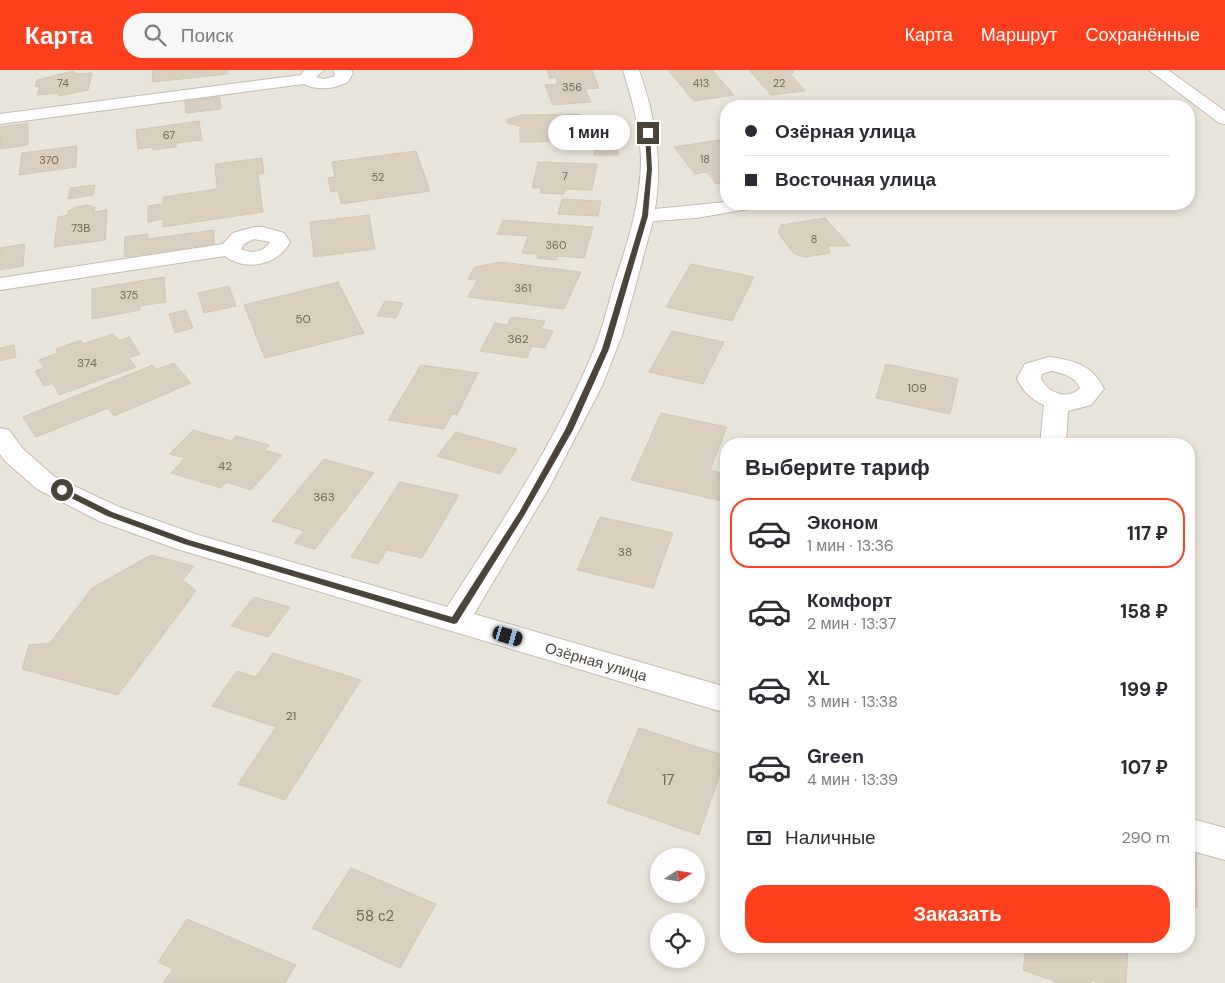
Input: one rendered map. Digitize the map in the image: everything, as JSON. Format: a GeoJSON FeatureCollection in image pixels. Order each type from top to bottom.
{"type":"FeatureCollection","features":[{"type":"Feature","properties":{"kind":"street"},"geometry":{"type":"LineString","coordinates":[[0,119],[311,74],[322,84],[337,82],[345,76],[341,70]]}},
{"type":"Feature","properties":{"kind":"street"},"geometry":{"type":"LineString","coordinates":[[454,621],[523,512],[569,430],[605,349],[645,216],[650,169],[648,133],[640,94],[631,70]]}},
{"type":"Feature","properties":{"kind":"street"},"geometry":{"type":"LineString","coordinates":[[1157,70],[1225,119]]}},
{"type":"Feature","properties":{"kind":"street"},"geometry":{"type":"LineString","coordinates":[[645,216],[668,216],[720,209]]}},
{"type":"Feature","properties":{"kind":"street"},"geometry":{"type":"LineString","coordinates":[[0,284],[231,249]]}},
{"type":"Feature","properties":{"kind":"street"},"geometry":{"type":"LineString","coordinates":[[1054,438],[1057,402]]}},
{"type":"Feature","properties":{"kind":"street","name":"Озёрная улица"},"geometry":{"type":"LineString","coordinates":[[0,436],[14,455],[46,482],[110,514],[187,542],[720,698]]}},
{"type":"Feature","properties":{"kind":"street"},"geometry":{"type":"LineString","coordinates":[[1195,836],[1225,844]]}},
{"type":"Feature","properties":{"kind":"shaded area"},"geometry":{"type":"Polygon","coordinates":[[[0,70],[1225,70],[1225,983],[0,983],[0,70]]]}},
{"type":"Feature","properties":{"kind":"building"},"geometry":{"type":"Polygon","coordinates":[[[153,70],[228,70],[228,74],[152,82],[153,70]]]}},
{"type":"Feature","properties":{"kind":"building"},"geometry":{"type":"Polygon","coordinates":[[[547,70],[592,70],[599,88],[585,89],[591,102],[553,105],[545,85],[558,84],[556,77],[550,78],[547,70]]]}},
{"type":"Feature","properties":{"kind":"building"},"geometry":{"type":"Polygon","coordinates":[[[668,70],[712,70],[734,95],[694,101],[668,70]]]}},
{"type":"Feature","properties":{"kind":"building"},"geometry":{"type":"Polygon","coordinates":[[[749,70],[794,70],[791,75],[805,91],[771,95],[749,70]]]}},
{"type":"Feature","properties":{"kind":"building"},"geometry":{"type":"Polygon","coordinates":[[[73,71],[77,74],[92,73],[88,90],[59,96],[59,93],[37,95],[40,87],[35,86],[37,80],[73,71]]]}},
{"type":"Feature","properties":{"kind":"building"},"geometry":{"type":"Polygon","coordinates":[[[220,97],[221,109],[186,113],[185,101],[220,97]]]}},
{"type":"Feature","properties":{"kind":"building"},"geometry":{"type":"Polygon","coordinates":[[[576,114],[587,117],[587,121],[576,124],[578,141],[520,142],[520,126],[507,123],[508,119],[521,115],[576,114]]]}},
{"type":"Feature","properties":{"kind":"building"},"geometry":{"type":"Polygon","coordinates":[[[199,121],[202,140],[176,143],[176,147],[153,150],[153,147],[138,149],[136,130],[199,121]]]}},
{"type":"Feature","properties":{"kind":"building"},"geometry":{"type":"Polygon","coordinates":[[[28,123],[28,145],[0,149],[1,127],[28,123]]]}},
{"type":"Feature","properties":{"kind":"building"},"geometry":{"type":"Polygon","coordinates":[[[595,139],[618,139],[618,155],[594,155],[595,139]]]}},
{"type":"Feature","properties":{"kind":"building"},"geometry":{"type":"Polygon","coordinates":[[[720,140],[720,183],[716,184],[707,172],[695,174],[674,147],[720,140]]]}},
{"type":"Feature","properties":{"kind":"building"},"geometry":{"type":"Polygon","coordinates":[[[77,146],[76,167],[19,175],[22,153],[77,146]]]}},
{"type":"Feature","properties":{"kind":"building"},"geometry":{"type":"Polygon","coordinates":[[[416,151],[430,191],[341,204],[338,191],[331,192],[328,178],[335,177],[332,162],[416,151]]]}},
{"type":"Feature","properties":{"kind":"building"},"geometry":{"type":"Polygon","coordinates":[[[262,158],[264,173],[258,174],[263,212],[163,227],[163,219],[148,222],[148,206],[163,204],[163,197],[217,189],[215,164],[262,158]]]}},
{"type":"Feature","properties":{"kind":"building"},"geometry":{"type":"Polygon","coordinates":[[[538,162],[597,164],[592,190],[565,189],[564,194],[540,193],[541,188],[532,188],[538,162]]]}},
{"type":"Feature","properties":{"kind":"building"},"geometry":{"type":"Polygon","coordinates":[[[95,185],[93,195],[68,199],[70,188],[95,185]]]}},
{"type":"Feature","properties":{"kind":"building"},"geometry":{"type":"Polygon","coordinates":[[[562,199],[601,201],[598,216],[558,214],[562,199]]]}},
{"type":"Feature","properties":{"kind":"building"},"geometry":{"type":"Polygon","coordinates":[[[87,205],[95,207],[94,212],[107,210],[105,240],[54,247],[58,217],[68,215],[68,211],[76,207],[87,205]]]}},
{"type":"Feature","properties":{"kind":"building"},"geometry":{"type":"Polygon","coordinates":[[[369,215],[375,249],[314,257],[310,222],[369,215]]]}},
{"type":"Feature","properties":{"kind":"building"},"geometry":{"type":"Polygon","coordinates":[[[825,218],[850,246],[828,246],[830,253],[806,257],[794,254],[778,233],[781,225],[825,218]]]}},
{"type":"Feature","properties":{"kind":"building"},"geometry":{"type":"Polygon","coordinates":[[[503,220],[593,227],[584,258],[557,256],[556,260],[537,258],[538,254],[522,253],[528,236],[497,234],[503,220]]]}},
{"type":"Feature","properties":{"kind":"building"},"geometry":{"type":"Polygon","coordinates":[[[214,230],[214,244],[124,257],[125,237],[148,234],[148,239],[214,230]]]}},
{"type":"Feature","properties":{"kind":"building"},"geometry":{"type":"Polygon","coordinates":[[[25,244],[23,266],[0,270],[0,248],[25,244]]]}},
{"type":"Feature","properties":{"kind":"building"},"geometry":{"type":"Polygon","coordinates":[[[501,262],[581,272],[564,309],[468,297],[477,280],[468,279],[475,267],[501,262]]]}},
{"type":"Feature","properties":{"kind":"building"},"geometry":{"type":"Polygon","coordinates":[[[691,264],[754,277],[732,321],[666,307],[691,264]]]}},
{"type":"Feature","properties":{"kind":"building"},"geometry":{"type":"Polygon","coordinates":[[[164,277],[166,302],[140,306],[140,310],[92,319],[92,289],[164,277]]]}},
{"type":"Feature","properties":{"kind":"building"},"geometry":{"type":"Polygon","coordinates":[[[338,282],[364,333],[265,358],[244,305],[338,282]]]}},
{"type":"Feature","properties":{"kind":"building"},"geometry":{"type":"Polygon","coordinates":[[[229,286],[236,306],[204,313],[198,293],[229,286]]]}},
{"type":"Feature","properties":{"kind":"building"},"geometry":{"type":"Polygon","coordinates":[[[385,301],[403,303],[396,318],[377,316],[385,301]]]}},
{"type":"Feature","properties":{"kind":"building"},"geometry":{"type":"Polygon","coordinates":[[[186,310],[193,328],[175,333],[169,314],[186,310]]]}},
{"type":"Feature","properties":{"kind":"building"},"geometry":{"type":"Polygon","coordinates":[[[511,317],[545,321],[541,329],[553,331],[545,348],[532,346],[527,358],[480,351],[495,323],[507,325],[511,317]]]}},
{"type":"Feature","properties":{"kind":"building"},"geometry":{"type":"Polygon","coordinates":[[[672,331],[724,342],[703,384],[649,372],[672,331]]]}},
{"type":"Feature","properties":{"kind":"building"},"geometry":{"type":"Polygon","coordinates":[[[113,334],[119,341],[129,337],[140,354],[129,358],[136,367],[59,395],[53,383],[44,386],[35,371],[44,368],[39,360],[58,353],[56,349],[81,340],[83,344],[113,334]]]}},
{"type":"Feature","properties":{"kind":"building"},"geometry":{"type":"Polygon","coordinates":[[[14,345],[16,357],[0,361],[0,348],[14,345]]]}},
{"type":"Feature","properties":{"kind":"building"},"geometry":{"type":"Polygon","coordinates":[[[174,363],[191,383],[114,416],[108,408],[36,437],[23,417],[153,365],[157,369],[174,363]]]}},
{"type":"Feature","properties":{"kind":"building"},"geometry":{"type":"Polygon","coordinates":[[[886,364],[958,379],[950,414],[876,398],[886,364]]]}},
{"type":"Feature","properties":{"kind":"building"},"geometry":{"type":"Polygon","coordinates":[[[421,365],[478,373],[457,415],[452,414],[444,429],[388,420],[421,365]]]}},
{"type":"Feature","properties":{"kind":"building"},"geometry":{"type":"Polygon","coordinates":[[[661,413],[727,427],[723,438],[720,438],[720,445],[710,470],[720,472],[720,501],[631,480],[661,413]]]}},
{"type":"Feature","properties":{"kind":"building"},"geometry":{"type":"Polygon","coordinates":[[[193,430],[232,441],[236,436],[269,445],[265,450],[282,455],[251,490],[226,482],[221,488],[171,473],[185,458],[169,454],[193,430]]]}},
{"type":"Feature","properties":{"kind":"building"},"geometry":{"type":"Polygon","coordinates":[[[456,432],[517,449],[500,474],[437,456],[456,432]]]}},
{"type":"Feature","properties":{"kind":"building"},"geometry":{"type":"Polygon","coordinates":[[[324,459],[374,473],[315,549],[294,543],[304,531],[272,521],[324,459]]]}},
{"type":"Feature","properties":{"kind":"building"},"geometry":{"type":"Polygon","coordinates":[[[400,482],[459,495],[422,558],[387,550],[378,564],[351,557],[400,482]]]}},
{"type":"Feature","properties":{"kind":"building"},"geometry":{"type":"Polygon","coordinates":[[[600,517],[673,533],[653,588],[577,570],[600,517]]]}},
{"type":"Feature","properties":{"kind":"building"},"geometry":{"type":"Polygon","coordinates":[[[151,555],[194,566],[183,580],[196,591],[118,695],[22,669],[29,645],[50,643],[92,588],[151,555]]]}},
{"type":"Feature","properties":{"kind":"building"},"geometry":{"type":"Polygon","coordinates":[[[254,597],[290,607],[268,637],[231,626],[254,597]]]}},
{"type":"Feature","properties":{"kind":"building"},"geometry":{"type":"Polygon","coordinates":[[[273,653],[361,680],[285,800],[238,784],[276,727],[212,706],[237,671],[256,677],[273,653]]]}},
{"type":"Feature","properties":{"kind":"building"},"geometry":{"type":"Polygon","coordinates":[[[639,728],[720,754],[720,774],[699,835],[607,803],[639,728]]]}},
{"type":"Feature","properties":{"kind":"building"},"geometry":{"type":"Polygon","coordinates":[[[1195,848],[1196,848],[1197,908],[1195,908],[1195,848]]]}},
{"type":"Feature","properties":{"kind":"building"},"geometry":{"type":"Polygon","coordinates":[[[351,868],[436,904],[400,968],[312,928],[351,868]]]}},
{"type":"Feature","properties":{"kind":"building"},"geometry":{"type":"Polygon","coordinates":[[[187,919],[296,965],[285,983],[163,983],[173,969],[158,962],[187,919]]]}},
{"type":"Feature","properties":{"kind":"building"},"geometry":{"type":"Polygon","coordinates":[[[1025,953],[1128,953],[1126,983],[1100,983],[1091,980],[1091,983],[1059,983],[1023,970],[1025,953]]]}},
{"type":"Feature","properties":{"kind":"route"},"geometry":{"type":"LineString","coordinates":[[62,490],[110,514],[187,542],[454,621],[523,512],[569,430],[605,349],[645,216],[650,169],[648,133]]}}]}
